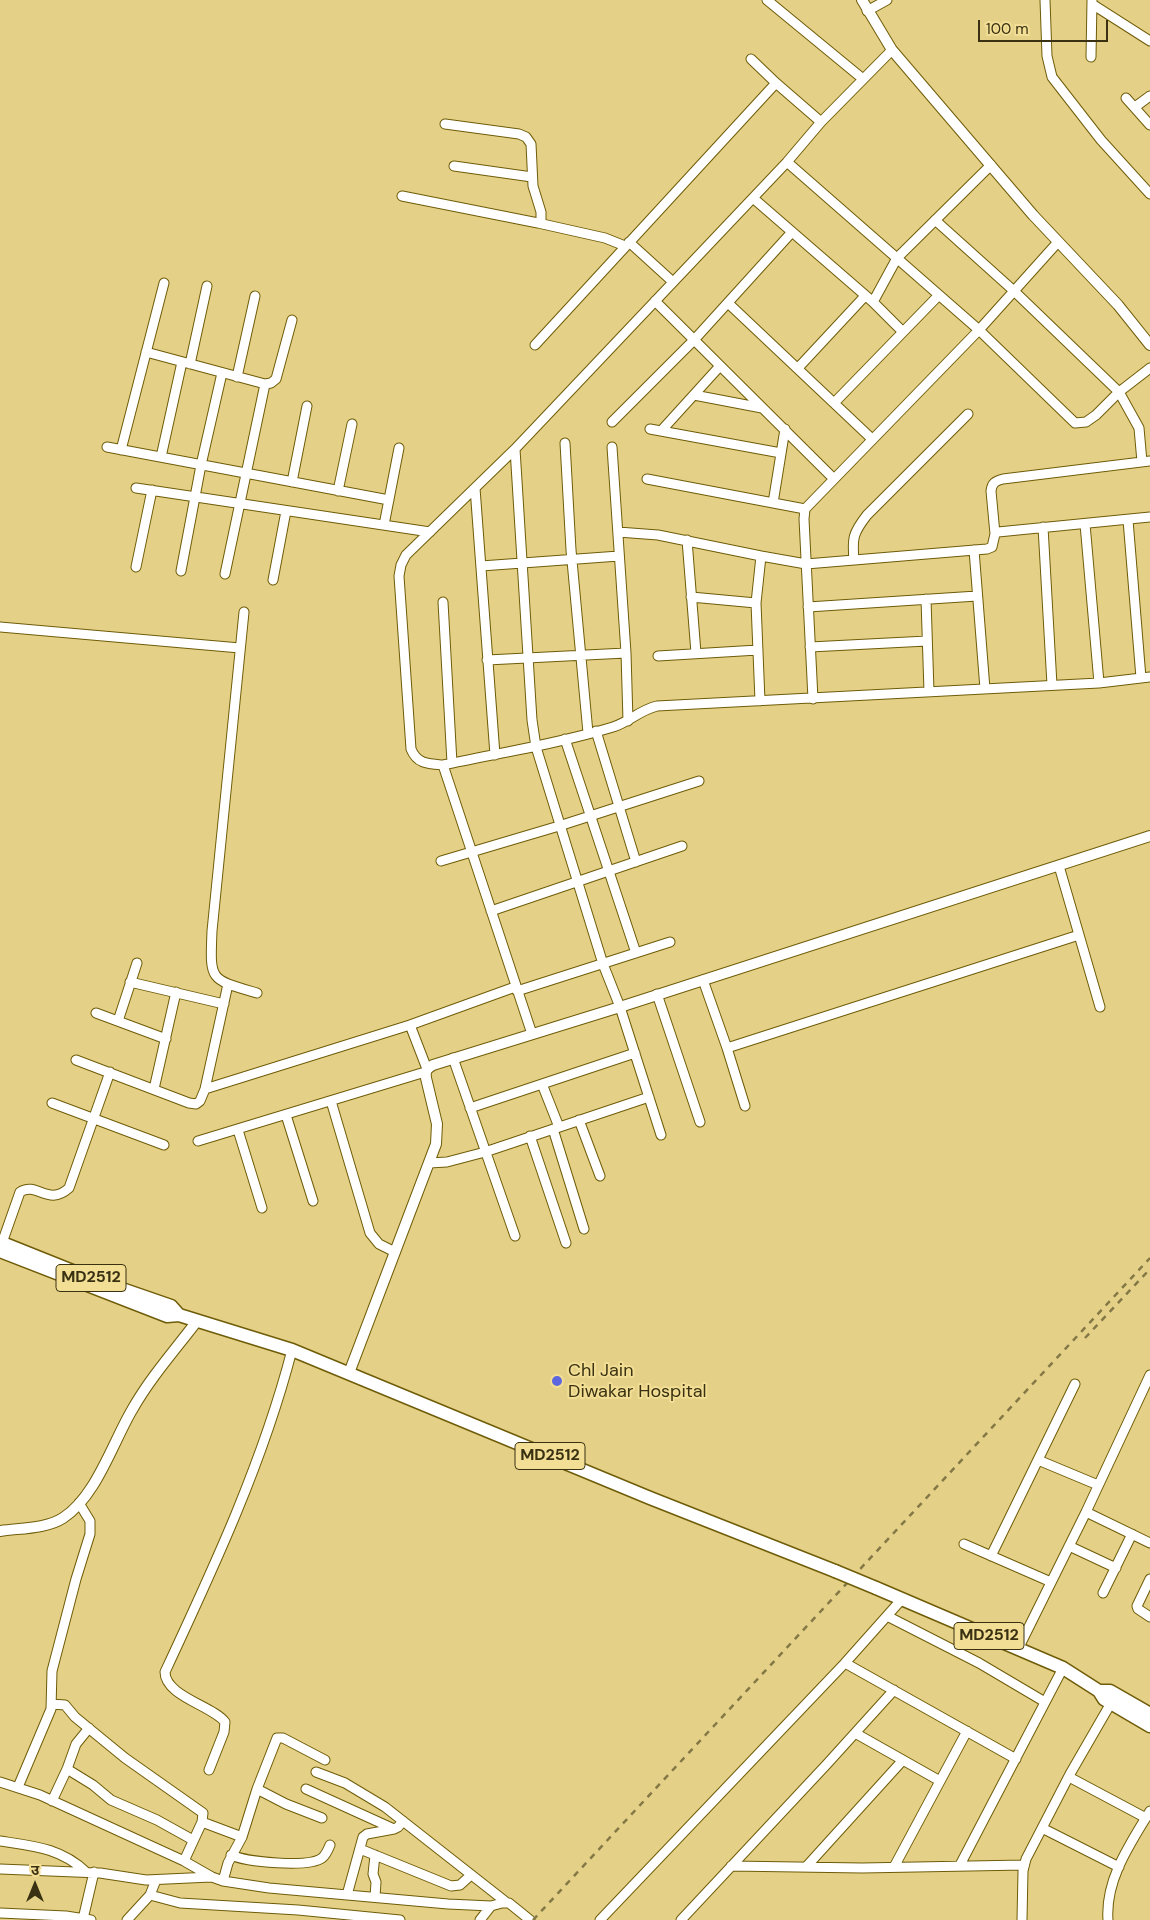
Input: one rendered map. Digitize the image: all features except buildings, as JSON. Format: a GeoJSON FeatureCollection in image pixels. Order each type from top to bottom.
{"type":"FeatureCollection","features":[{"type":"Feature","properties":{"kind":"main road","name":"MD2512"},"geometry":{"type":"LineString","coordinates":[[1,1245],[166,1316],[179,1315],[292,1350],[650,1498],[798,1555],[1063,1668],[1099,1690],[1110,1691],[1150,1714]]}},
{"type":"Feature","properties":{"kind":"main road","name":"MD2512"},"geometry":{"type":"LineString","coordinates":[[1099,1690],[1104,1699],[1150,1726]]}},
{"type":"Feature","properties":{"kind":"street"},"geometry":{"type":"LineString","coordinates":[[767,0],[863,79]]}},
{"type":"Feature","properties":{"kind":"street"},"geometry":{"type":"LineString","coordinates":[[862,0],[892,50],[1058,242],[1118,304],[1150,346]]}},
{"type":"Feature","properties":{"kind":"street"},"geometry":{"type":"LineString","coordinates":[[867,11],[887,0]]}},
{"type":"Feature","properties":{"kind":"street"},"geometry":{"type":"LineString","coordinates":[[1045,0],[1047,56],[1052,77],[1101,140],[1150,194]]}},
{"type":"Feature","properties":{"kind":"street"},"geometry":{"type":"LineString","coordinates":[[1092,2],[1150,41]]}},
{"type":"Feature","properties":{"kind":"street"},"geometry":{"type":"LineString","coordinates":[[1091,57],[1092,2]]}},
{"type":"Feature","properties":{"kind":"street"},"geometry":{"type":"LineString","coordinates":[[892,50],[821,122],[753,198],[515,448],[406,556],[401,564],[399,576],[411,749],[414,756],[428,764],[447,764],[536,747],[628,721],[640,712],[657,706],[1099,683],[1146,678],[1128,520]]}},
{"type":"Feature","properties":{"kind":"street"},"geometry":{"type":"LineString","coordinates":[[751,59],[821,122]]}},
{"type":"Feature","properties":{"kind":"street"},"geometry":{"type":"LineString","coordinates":[[535,345],[776,83]]}},
{"type":"Feature","properties":{"kind":"street"},"geometry":{"type":"LineString","coordinates":[[1135,108],[1150,96]]}},
{"type":"Feature","properties":{"kind":"street"},"geometry":{"type":"LineString","coordinates":[[1126,98],[1150,125]]}},
{"type":"Feature","properties":{"kind":"street"},"geometry":{"type":"LineString","coordinates":[[445,124],[518,134],[526,137],[531,144],[533,186],[541,212],[540,223]]}},
{"type":"Feature","properties":{"kind":"street"},"geometry":{"type":"LineString","coordinates":[[786,162],[978,330],[1075,423],[1086,422],[1119,392],[1150,368]]}},
{"type":"Feature","properties":{"kind":"street"},"geometry":{"type":"LineString","coordinates":[[873,302],[897,258],[991,165]]}},
{"type":"Feature","properties":{"kind":"street"},"geometry":{"type":"LineString","coordinates":[[454,166],[532,176]]}},
{"type":"Feature","properties":{"kind":"street"},"geometry":{"type":"LineString","coordinates":[[402,196],[540,223],[627,244],[673,282]]}},
{"type":"Feature","properties":{"kind":"street"},"geometry":{"type":"LineString","coordinates":[[753,198],[873,302],[903,332]]}},
{"type":"Feature","properties":{"kind":"street"},"geometry":{"type":"LineString","coordinates":[[618,532],[658,535],[806,564],[974,550],[992,547],[995,534],[991,492],[995,481],[1146,461],[1139,428],[1119,392],[1014,291],[935,220]]}},
{"type":"Feature","properties":{"kind":"street"},"geometry":{"type":"LineString","coordinates":[[612,422],[694,340],[792,232]]}},
{"type":"Feature","properties":{"kind":"street"},"geometry":{"type":"LineString","coordinates":[[813,699],[805,509],[978,330],[1058,242]]}},
{"type":"Feature","properties":{"kind":"street"},"geometry":{"type":"LineString","coordinates":[[120,450],[164,283]]}},
{"type":"Feature","properties":{"kind":"street"},"geometry":{"type":"LineString","coordinates":[[161,457],[207,286]]}},
{"type":"Feature","properties":{"kind":"street"},"geometry":{"type":"LineString","coordinates":[[835,402],[939,295]]}},
{"type":"Feature","properties":{"kind":"street"},"geometry":{"type":"LineString","coordinates":[[237,377],[255,296]]}},
{"type":"Feature","properties":{"kind":"street"},"geometry":{"type":"LineString","coordinates":[[798,368],[865,296]]}},
{"type":"Feature","properties":{"kind":"street"},"geometry":{"type":"LineString","coordinates":[[655,301],[834,478]]}},
{"type":"Feature","properties":{"kind":"street"},"geometry":{"type":"LineString","coordinates":[[728,303],[872,439]]}},
{"type":"Feature","properties":{"kind":"street"},"geometry":{"type":"LineString","coordinates":[[146,352],[222,374],[265,384],[271,383],[276,379],[292,320]]}},
{"type":"Feature","properties":{"kind":"street"},"geometry":{"type":"LineString","coordinates":[[661,432],[720,366]]}},
{"type":"Feature","properties":{"kind":"street"},"geometry":{"type":"LineString","coordinates":[[181,571],[201,465],[222,374]]}},
{"type":"Feature","properties":{"kind":"street"},"geometry":{"type":"LineString","coordinates":[[225,574],[265,384]]}},
{"type":"Feature","properties":{"kind":"street"},"geometry":{"type":"LineString","coordinates":[[694,394],[764,408]]}},
{"type":"Feature","properties":{"kind":"street"},"geometry":{"type":"LineString","coordinates":[[292,482],[307,406]]}},
{"type":"Feature","properties":{"kind":"street"},"geometry":{"type":"LineString","coordinates":[[854,560],[853,542],[856,529],[867,515],[968,414]]}},
{"type":"Feature","properties":{"kind":"street"},"geometry":{"type":"LineString","coordinates":[[338,491],[352,424]]}},
{"type":"Feature","properties":{"kind":"street"},"geometry":{"type":"LineString","coordinates":[[773,503],[785,429]]}},
{"type":"Feature","properties":{"kind":"street"},"geometry":{"type":"LineString","coordinates":[[650,430],[781,453]]}},
{"type":"Feature","properties":{"kind":"street"},"geometry":{"type":"LineString","coordinates":[[565,443],[572,561],[581,655],[592,732],[636,862]]}},
{"type":"Feature","properties":{"kind":"street"},"geometry":{"type":"LineString","coordinates":[[107,447],[389,500]]}},
{"type":"Feature","properties":{"kind":"street"},"geometry":{"type":"LineString","coordinates":[[612,447],[626,653],[628,721]]}},
{"type":"Feature","properties":{"kind":"street"},"geometry":{"type":"LineString","coordinates":[[384,525],[399,448]]}},
{"type":"Feature","properties":{"kind":"street"},"geometry":{"type":"LineString","coordinates":[[515,448],[528,658],[536,747],[603,964],[620,1007],[661,1135]]}},
{"type":"Feature","properties":{"kind":"street"},"geometry":{"type":"LineString","coordinates":[[647,479],[805,509]]}},
{"type":"Feature","properties":{"kind":"street"},"geometry":{"type":"LineString","coordinates":[[136,488],[430,532]]}},
{"type":"Feature","properties":{"kind":"street"},"geometry":{"type":"LineString","coordinates":[[475,488],[487,660],[496,755]]}},
{"type":"Feature","properties":{"kind":"street"},"geometry":{"type":"LineString","coordinates":[[136,567],[152,490]]}},
{"type":"Feature","properties":{"kind":"street"},"geometry":{"type":"LineString","coordinates":[[273,580],[286,511]]}},
{"type":"Feature","properties":{"kind":"street"},"geometry":{"type":"LineString","coordinates":[[995,534],[998,532],[1042,527],[1150,517]]}},
{"type":"Feature","properties":{"kind":"street"},"geometry":{"type":"LineString","coordinates":[[1085,524],[1099,683]]}},
{"type":"Feature","properties":{"kind":"street"},"geometry":{"type":"LineString","coordinates":[[1042,527],[1052,685]]}},
{"type":"Feature","properties":{"kind":"street"},"geometry":{"type":"LineString","coordinates":[[687,540],[696,653]]}},
{"type":"Feature","properties":{"kind":"street"},"geometry":{"type":"LineString","coordinates":[[974,550],[985,689]]}},
{"type":"Feature","properties":{"kind":"street"},"geometry":{"type":"LineString","coordinates":[[481,566],[572,561],[619,556]]}},
{"type":"Feature","properties":{"kind":"street"},"geometry":{"type":"LineString","coordinates":[[760,701],[756,603],[761,556]]}},
{"type":"Feature","properties":{"kind":"street"},"geometry":{"type":"LineString","coordinates":[[808,607],[977,596]]}},
{"type":"Feature","properties":{"kind":"street"},"geometry":{"type":"LineString","coordinates":[[691,597],[756,603]]}},
{"type":"Feature","properties":{"kind":"street"},"geometry":{"type":"LineString","coordinates":[[926,599],[929,692]]}},
{"type":"Feature","properties":{"kind":"street"},"geometry":{"type":"LineString","coordinates":[[443,602],[447,764],[471,852],[532,1034]]}},
{"type":"Feature","properties":{"kind":"street"},"geometry":{"type":"LineString","coordinates":[[244,612],[210,965],[218,978],[228,984],[258,993]]}},
{"type":"Feature","properties":{"kind":"street"},"geometry":{"type":"LineString","coordinates":[[0,627],[240,648]]}},
{"type":"Feature","properties":{"kind":"street"},"geometry":{"type":"LineString","coordinates":[[810,647],[927,641]]}},
{"type":"Feature","properties":{"kind":"street"},"geometry":{"type":"LineString","coordinates":[[658,656],[758,650]]}},
{"type":"Feature","properties":{"kind":"street"},"geometry":{"type":"LineString","coordinates":[[487,660],[626,653]]}},
{"type":"Feature","properties":{"kind":"street"},"geometry":{"type":"LineString","coordinates":[[565,739],[636,953]]}},
{"type":"Feature","properties":{"kind":"street"},"geometry":{"type":"LineString","coordinates":[[441,860],[559,826],[699,781]]}},
{"type":"Feature","properties":{"kind":"street"},"geometry":{"type":"LineString","coordinates":[[198,1141],[331,1101],[426,1070],[433,1065],[453,1058],[620,1007],[1150,836]]}},
{"type":"Feature","properties":{"kind":"street"},"geometry":{"type":"LineString","coordinates":[[491,911],[682,846]]}},
{"type":"Feature","properties":{"kind":"street"},"geometry":{"type":"LineString","coordinates":[[1059,866],[1100,1007]]}},
{"type":"Feature","properties":{"kind":"street"},"geometry":{"type":"LineString","coordinates":[[727,1048],[1079,935]]}},
{"type":"Feature","properties":{"kind":"street"},"geometry":{"type":"LineString","coordinates":[[205,1089],[410,1025],[516,989],[670,942]]}},
{"type":"Feature","properties":{"kind":"street"},"geometry":{"type":"LineString","coordinates":[[118,1021],[137,963]]}},
{"type":"Feature","properties":{"kind":"street"},"geometry":{"type":"LineString","coordinates":[[703,980],[745,1106]]}},
{"type":"Feature","properties":{"kind":"street"},"geometry":{"type":"LineString","coordinates":[[130,982],[224,1004]]}},
{"type":"Feature","properties":{"kind":"street"},"geometry":{"type":"LineString","coordinates":[[76,1060],[196,1104],[200,1101],[205,1089],[228,984]]}},
{"type":"Feature","properties":{"kind":"street"},"geometry":{"type":"LineString","coordinates":[[154,1089],[176,992]]}},
{"type":"Feature","properties":{"kind":"street"},"geometry":{"type":"LineString","coordinates":[[657,994],[700,1122]]}},
{"type":"Feature","properties":{"kind":"street"},"geometry":{"type":"LineString","coordinates":[[96,1013],[166,1039]]}},
{"type":"Feature","properties":{"kind":"street"},"geometry":{"type":"LineString","coordinates":[[349,1373],[436,1144],[438,1129],[426,1070],[410,1025]]}},
{"type":"Feature","properties":{"kind":"street"},"geometry":{"type":"LineString","coordinates":[[470,1108],[635,1053]]}},
{"type":"Feature","properties":{"kind":"street"},"geometry":{"type":"LineString","coordinates":[[453,1058],[514,1236]]}},
{"type":"Feature","properties":{"kind":"street"},"geometry":{"type":"LineString","coordinates":[[1,1245],[20,1192],[30,1189],[52,1196],[58,1195],[69,1188],[110,1072]]}},
{"type":"Feature","properties":{"kind":"street"},"geometry":{"type":"LineString","coordinates":[[542,1084],[584,1229]]}},
{"type":"Feature","properties":{"kind":"street"},"geometry":{"type":"LineString","coordinates":[[429,1163],[447,1162],[485,1152],[649,1097]]}},
{"type":"Feature","properties":{"kind":"street"},"geometry":{"type":"LineString","coordinates":[[331,1101],[370,1233],[379,1244],[396,1252]]}},
{"type":"Feature","properties":{"kind":"street"},"geometry":{"type":"LineString","coordinates":[[52,1103],[164,1145]]}},
{"type":"Feature","properties":{"kind":"street"},"geometry":{"type":"LineString","coordinates":[[286,1115],[313,1202]]}},
{"type":"Feature","properties":{"kind":"street"},"geometry":{"type":"LineString","coordinates":[[579,1120],[600,1176]]}},
{"type":"Feature","properties":{"kind":"street"},"geometry":{"type":"LineString","coordinates":[[238,1130],[262,1208]]}},
{"type":"Feature","properties":{"kind":"street"},"geometry":{"type":"LineString","coordinates":[[530,1136],[566,1242]]}},
{"type":"Feature","properties":{"kind":"street"},"geometry":{"type":"LineString","coordinates":[[0,1531],[45,1524],[62,1519],[79,1503],[96,1478],[132,1408],[197,1321]]}},
{"type":"Feature","properties":{"kind":"street"},"geometry":{"type":"LineString","coordinates":[[209,1770],[226,1726],[225,1722],[219,1716],[180,1693],[169,1683],[165,1677],[165,1672],[202,1594],[252,1475],[272,1420],[292,1350]]}},
{"type":"Feature","properties":{"kind":"street"},"geometry":{"type":"LineString","coordinates":[[1018,1649],[1086,1512],[1150,1375]]}},
{"type":"Feature","properties":{"kind":"street"},"geometry":{"type":"LineString","coordinates":[[991,1556],[1075,1384]]}},
{"type":"Feature","properties":{"kind":"street"},"geometry":{"type":"LineString","coordinates":[[1038,1460],[1098,1485]]}},
{"type":"Feature","properties":{"kind":"street"},"geometry":{"type":"LineString","coordinates":[[18,1787],[31,1753],[57,1704],[52,1671],[91,1527],[90,1521],[79,1503]]}},
{"type":"Feature","properties":{"kind":"street"},"geometry":{"type":"LineString","coordinates":[[1086,1512],[1150,1543]]}},
{"type":"Feature","properties":{"kind":"street"},"geometry":{"type":"LineString","coordinates":[[1103,1593],[1132,1534]]}},
{"type":"Feature","properties":{"kind":"street"},"geometry":{"type":"LineString","coordinates":[[964,1544],[1051,1582]]}},
{"type":"Feature","properties":{"kind":"street"},"geometry":{"type":"LineString","coordinates":[[1069,1546],[1116,1568]]}},
{"type":"Feature","properties":{"kind":"street"},"geometry":{"type":"LineString","coordinates":[[1150,1579],[1137,1606],[1138,1610],[1150,1617]]}},
{"type":"Feature","properties":{"kind":"street"},"geometry":{"type":"LineString","coordinates":[[600,1920],[845,1662],[902,1599]]}},
{"type":"Feature","properties":{"kind":"street"},"geometry":{"type":"LineString","coordinates":[[887,1616],[979,1663],[1045,1702]]}},
{"type":"Feature","properties":{"kind":"street"},"geometry":{"type":"LineString","coordinates":[[845,1662],[1016,1759]]}},
{"type":"Feature","properties":{"kind":"street"},"geometry":{"type":"LineString","coordinates":[[960,1865],[1063,1668]]}},
{"type":"Feature","properties":{"kind":"street"},"geometry":{"type":"LineString","coordinates":[[681,1920],[894,1690]]}},
{"type":"Feature","properties":{"kind":"street"},"geometry":{"type":"LineString","coordinates":[[1022,1920],[1024,1865],[1069,1777],[1111,1703]]}},
{"type":"Feature","properties":{"kind":"street"},"geometry":{"type":"LineString","coordinates":[[57,1704],[67,1707],[74,1717],[125,1758],[203,1813],[203,1819],[184,1861]]}},
{"type":"Feature","properties":{"kind":"street"},"geometry":{"type":"LineString","coordinates":[[52,1800],[67,1769],[76,1744],[89,1728]]}},
{"type":"Feature","properties":{"kind":"street"},"geometry":{"type":"LineString","coordinates":[[894,1867],[967,1732]]}},
{"type":"Feature","properties":{"kind":"street"},"geometry":{"type":"LineString","coordinates":[[856,1733],[940,1781]]}},
{"type":"Feature","properties":{"kind":"street"},"geometry":{"type":"LineString","coordinates":[[223,1881],[231,1855],[238,1846],[242,1836],[277,1738],[279,1737],[326,1760]]}},
{"type":"Feature","properties":{"kind":"street"},"geometry":{"type":"LineString","coordinates":[[806,1867],[903,1760]]}},
{"type":"Feature","properties":{"kind":"street"},"geometry":{"type":"LineString","coordinates":[[67,1769],[93,1785],[111,1800],[157,1820],[193,1840]]}},
{"type":"Feature","properties":{"kind":"street"},"geometry":{"type":"LineString","coordinates":[[316,1772],[345,1783],[364,1793],[530,1920]]}},
{"type":"Feature","properties":{"kind":"street"},"geometry":{"type":"LineString","coordinates":[[1069,1777],[1148,1814],[1112,1883],[1108,1897],[1108,1920]]}},
{"type":"Feature","properties":{"kind":"street"},"geometry":{"type":"LineString","coordinates":[[0,1782],[52,1800],[184,1861],[212,1878],[223,1881],[269,1888],[491,1906],[506,1902]]}},
{"type":"Feature","properties":{"kind":"street"},"geometry":{"type":"LineString","coordinates":[[306,1789],[394,1829]]}},
{"type":"Feature","properties":{"kind":"street"},"geometry":{"type":"LineString","coordinates":[[257,1790],[322,1818]]}},
{"type":"Feature","properties":{"kind":"street"},"geometry":{"type":"LineString","coordinates":[[203,1819],[242,1836]]}},
{"type":"Feature","properties":{"kind":"street"},"geometry":{"type":"LineString","coordinates":[[347,1895],[363,1837],[367,1834],[394,1829],[403,1821]]}},
{"type":"Feature","properties":{"kind":"street"},"geometry":{"type":"LineString","coordinates":[[1042,1828],[1119,1867]]}},
{"type":"Feature","properties":{"kind":"street"},"geometry":{"type":"LineString","coordinates":[[0,1841],[53,1851],[75,1861],[90,1872]]}},
{"type":"Feature","properties":{"kind":"street"},"geometry":{"type":"LineString","coordinates":[[231,1855],[253,1862],[317,1861],[326,1854],[330,1845]]}},
{"type":"Feature","properties":{"kind":"street"},"geometry":{"type":"LineString","coordinates":[[360,1849],[451,1886],[460,1885],[471,1875]]}},
{"type":"Feature","properties":{"kind":"street"},"geometry":{"type":"LineString","coordinates":[[375,1855],[372,1874],[376,1882],[376,1897]]}},
{"type":"Feature","properties":{"kind":"street"},"geometry":{"type":"LineString","coordinates":[[731,1866],[894,1867],[1024,1865]]}},
{"type":"Feature","properties":{"kind":"street"},"geometry":{"type":"LineString","coordinates":[[0,1869],[90,1872],[156,1880],[212,1878]]}},
{"type":"Feature","properties":{"kind":"street"},"geometry":{"type":"LineString","coordinates":[[0,1913],[66,1916],[87,1919],[90,1872]]}},
{"type":"Feature","properties":{"kind":"street"},"geometry":{"type":"LineString","coordinates":[[127,1920],[150,1894],[156,1880]]}},
{"type":"Feature","properties":{"kind":"street"},"geometry":{"type":"LineString","coordinates":[[150,1894],[180,1903],[298,1910],[400,1920]]}},
{"type":"Feature","properties":{"kind":"street"},"geometry":{"type":"LineString","coordinates":[[480,1920],[491,1906]]}},
{"type":"Feature","properties":{"kind":"railway"},"geometry":{"type":"LineString","coordinates":[[533,1920],[1150,1258]]}},
{"type":"Feature","properties":{"kind":"railway"},"geometry":{"type":"LineString","coordinates":[[1085,1338],[1150,1269]]}},
{"type":"Feature","properties":{"kind":"place","name":"Chl Jain Diwakar Hospital"},"geometry":{"type":"Point","coordinates":[557,1381]}}]}
